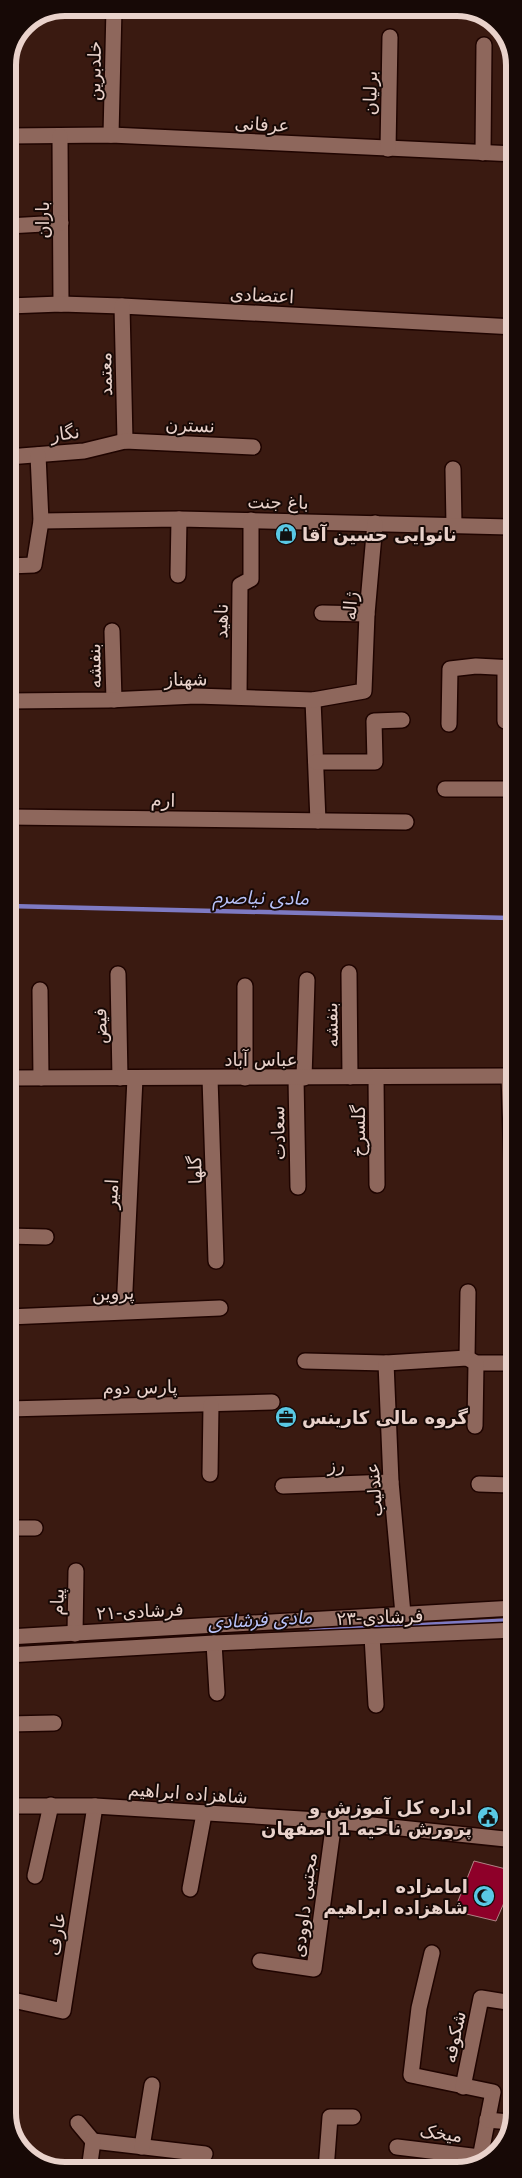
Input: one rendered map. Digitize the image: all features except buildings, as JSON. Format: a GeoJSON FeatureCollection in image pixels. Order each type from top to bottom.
{"type":"FeatureCollection","features":[{"type":"Feature","properties":{"kind":"street","name":"خلدبرین"},"geometry":{"type":"LineString","coordinates":[[111,135],[114,16]]}},
{"type":"Feature","properties":{"kind":"street","name":"برلیان"},"geometry":{"type":"LineString","coordinates":[[388,149],[390,37]]}},
{"type":"Feature","properties":{"kind":"street"},"geometry":{"type":"LineString","coordinates":[[482,153],[484,45]]}},
{"type":"Feature","properties":{"kind":"street","name":"عرفانی"},"geometry":{"type":"LineString","coordinates":[[16,136],[111,135],[506,154]]}},
{"type":"Feature","properties":{"kind":"street","name":"باران"},"geometry":{"type":"LineString","coordinates":[[60,136],[61,304]]}},
{"type":"Feature","properties":{"kind":"street"},"geometry":{"type":"LineString","coordinates":[[16,226],[61,223]]}},
{"type":"Feature","properties":{"kind":"street","name":"اعتضادی"},"geometry":{"type":"LineString","coordinates":[[16,306],[61,304],[122,306],[506,327]]}},
{"type":"Feature","properties":{"kind":"street","name":"معتمد"},"geometry":{"type":"LineString","coordinates":[[122,306],[125,442]]}},
{"type":"Feature","properties":{"kind":"street","name":"نسترن"},"geometry":{"type":"LineString","coordinates":[[125,442],[253,447]]}},
{"type":"Feature","properties":{"kind":"street","name":"نگار"},"geometry":{"type":"LineString","coordinates":[[16,456],[84,450],[125,442]]}},
{"type":"Feature","properties":{"kind":"street"},"geometry":{"type":"LineString","coordinates":[[16,566],[34,565],[41,521],[38,455]]}},
{"type":"Feature","properties":{"kind":"street"},"geometry":{"type":"LineString","coordinates":[[453,469],[454,525]]}},
{"type":"Feature","properties":{"kind":"street"},"geometry":{"type":"LineString","coordinates":[[178,576],[180,519]]}},
{"type":"Feature","properties":{"kind":"street","name":"باغ جنت"},"geometry":{"type":"LineString","coordinates":[[41,521],[180,519],[506,527]]}},
{"type":"Feature","properties":{"kind":"street","name":"ناهید"},"geometry":{"type":"LineString","coordinates":[[239,697],[240,585],[251,579],[251,520]]}},
{"type":"Feature","properties":{"kind":"street","name":"ژاله"},"geometry":{"type":"LineString","coordinates":[[364,691],[367,614],[375,523]]}},
{"type":"Feature","properties":{"kind":"street"},"geometry":{"type":"LineString","coordinates":[[322,613],[367,614]]}},
{"type":"Feature","properties":{"kind":"street","name":"بنفشه"},"geometry":{"type":"LineString","coordinates":[[112,631],[114,700]]}},
{"type":"Feature","properties":{"kind":"street"},"geometry":{"type":"LineString","coordinates":[[449,724],[450,669],[476,666],[506,667]]}},
{"type":"Feature","properties":{"kind":"street","name":"شهناز"},"geometry":{"type":"LineString","coordinates":[[16,701],[114,700],[196,696],[313,700],[364,691]]}},
{"type":"Feature","properties":{"kind":"street"},"geometry":{"type":"LineString","coordinates":[[313,700],[318,821]]}},
{"type":"Feature","properties":{"kind":"street"},"geometry":{"type":"LineString","coordinates":[[505,721],[506,708]]}},
{"type":"Feature","properties":{"kind":"street"},"geometry":{"type":"LineString","coordinates":[[316,762],[375,762],[374,721],[402,720]]}},
{"type":"Feature","properties":{"kind":"street"},"geometry":{"type":"LineString","coordinates":[[444,789],[506,789]]}},
{"type":"Feature","properties":{"kind":"street","name":"ارم"},"geometry":{"type":"LineString","coordinates":[[16,817],[406,822]]}},
{"type":"Feature","properties":{"kind":"street","name":"بنفشه"},"geometry":{"type":"LineString","coordinates":[[349,973],[350,1077]]}},
{"type":"Feature","properties":{"kind":"street","name":"فیض"},"geometry":{"type":"LineString","coordinates":[[118,974],[127,1078]]}},
{"type":"Feature","properties":{"kind":"street","name":"سعادت"},"geometry":{"type":"LineString","coordinates":[[298,1187],[300,1078],[306,980]]}},
{"type":"Feature","properties":{"kind":"street"},"geometry":{"type":"LineString","coordinates":[[245,1078],[246,986]]}},
{"type":"Feature","properties":{"kind":"street"},"geometry":{"type":"LineString","coordinates":[[40,990],[41,1078]]}},
{"type":"Feature","properties":{"kind":"street","name":"عباس آباد"},"geometry":{"type":"LineString","coordinates":[[16,1078],[506,1076]]}},
{"type":"Feature","properties":{"kind":"street","name":"گلسرخ"},"geometry":{"type":"LineString","coordinates":[[376,1077],[377,1186]]}},
{"type":"Feature","properties":{"kind":"street","name":"امیر"},"geometry":{"type":"LineString","coordinates":[[124,1311],[127,1078]]}},
{"type":"Feature","properties":{"kind":"street","name":"گلها"},"geometry":{"type":"LineString","coordinates":[[210,1078],[216,1261]]}},
{"type":"Feature","properties":{"kind":"street"},"geometry":{"type":"LineString","coordinates":[[16,1236],[46,1238]]}},
{"type":"Feature","properties":{"kind":"street"},"geometry":{"type":"LineString","coordinates":[[468,1292],[474,1426]]}},
{"type":"Feature","properties":{"kind":"street","name":"پروین"},"geometry":{"type":"LineString","coordinates":[[16,1317],[220,1308]]}},
{"type":"Feature","properties":{"kind":"street"},"geometry":{"type":"LineString","coordinates":[[305,1361],[506,1363]]}},
{"type":"Feature","properties":{"kind":"street","name":"عندلیب"},"geometry":{"type":"LineString","coordinates":[[386,1363],[391,1482],[403,1614]]}},
{"type":"Feature","properties":{"kind":"street","name":"پارس دوم"},"geometry":{"type":"LineString","coordinates":[[16,1409],[272,1402]]}},
{"type":"Feature","properties":{"kind":"street"},"geometry":{"type":"LineString","coordinates":[[210,1474],[211,1405]]}},
{"type":"Feature","properties":{"kind":"street","name":"رز"},"geometry":{"type":"LineString","coordinates":[[283,1486],[391,1482]]}},
{"type":"Feature","properties":{"kind":"street"},"geometry":{"type":"LineString","coordinates":[[480,1484],[506,1485]]}},
{"type":"Feature","properties":{"kind":"street"},"geometry":{"type":"LineString","coordinates":[[16,1528],[35,1528]]}},
{"type":"Feature","properties":{"kind":"street","name":"پیام"},"geometry":{"type":"LineString","coordinates":[[75,1634],[76,1571]]}},
{"type":"Feature","properties":{"kind":"street","name":"۲۱-فرشادی"},"geometry":{"type":"LineString","coordinates":[[16,1636],[75,1634],[506,1608]]}},
{"type":"Feature","properties":{"kind":"street","name":"۲۳-فرشادی"},"geometry":{"type":"LineString","coordinates":[[16,1655],[214,1643],[506,1630]]}},
{"type":"Feature","properties":{"kind":"street"},"geometry":{"type":"LineString","coordinates":[[372,1636],[376,1705]]}},
{"type":"Feature","properties":{"kind":"street"},"geometry":{"type":"LineString","coordinates":[[214,1643],[217,1693]]}},
{"type":"Feature","properties":{"kind":"street"},"geometry":{"type":"LineString","coordinates":[[16,1724],[54,1723]]}},
{"type":"Feature","properties":{"kind":"street"},"geometry":{"type":"LineString","coordinates":[[35,1876],[51,1805]]}},
{"type":"Feature","properties":{"kind":"street","name":"شاهزاده ابراهیم"},"geometry":{"type":"LineString","coordinates":[[16,1806],[95,1806],[334,1821],[506,1839]]}},
{"type":"Feature","properties":{"kind":"street","name":"عارف"},"geometry":{"type":"LineString","coordinates":[[16,2001],[64,2011],[95,1806]]}},
{"type":"Feature","properties":{"kind":"street"},"geometry":{"type":"LineString","coordinates":[[190,1889],[204,1814]]}},
{"type":"Feature","properties":{"kind":"street","name":"مجتبی داوودی"},"geometry":{"type":"LineString","coordinates":[[260,1960],[314,1969],[334,1821]]}},
{"type":"Feature","properties":{"kind":"street"},"geometry":{"type":"LineString","coordinates":[[432,1953],[419,2008],[411,2075],[492,2092],[480,2156]]}},
{"type":"Feature","properties":{"kind":"street","name":"شکوفه"},"geometry":{"type":"LineString","coordinates":[[462,2087],[481,1998],[506,2003]]}},
{"type":"Feature","properties":{"kind":"street"},"geometry":{"type":"LineString","coordinates":[[142,2147],[152,2085]]}},
{"type":"Feature","properties":{"kind":"street"},"geometry":{"type":"LineString","coordinates":[[327,2162],[330,2117],[353,2118]]}},
{"type":"Feature","properties":{"kind":"street"},"geometry":{"type":"LineString","coordinates":[[487,2120],[505,2121]]}},
{"type":"Feature","properties":{"kind":"street"},"geometry":{"type":"LineString","coordinates":[[78,2123],[93,2141],[205,2154]]}},
{"type":"Feature","properties":{"kind":"street"},"geometry":{"type":"LineString","coordinates":[[90,2162],[93,2141]]}},
{"type":"Feature","properties":{"kind":"street","name":"میخک"},"geometry":{"type":"LineString","coordinates":[[398,2147],[473,2159]]}},
{"type":"Feature","properties":{"kind":"waterway","name":"مادی نیاصرم"},"geometry":{"type":"LineString","coordinates":[[16,906],[506,918]]}},
{"type":"Feature","properties":{"kind":"waterway","name":"مادی فرشادی"},"geometry":{"type":"LineString","coordinates":[[311,1631],[506,1620]]}},
{"type":"Feature","properties":{"kind":"place","name":"نانوایی حسین آقا"},"geometry":{"type":"Point","coordinates":[286,534]}},
{"type":"Feature","properties":{"kind":"place","name":"گروه مالی کارینس"},"geometry":{"type":"Point","coordinates":[286,1417]}},
{"type":"Feature","properties":{"kind":"place","name":"اداره کل آموزش و پرورش ناحیه 1 اصفهان"},"geometry":{"type":"Point","coordinates":[488,1817]}},
{"type":"Feature","properties":{"kind":"place","name":"امامزاده شاهزاده ابراهیم"},"geometry":{"type":"Point","coordinates":[484,1896]}}]}
